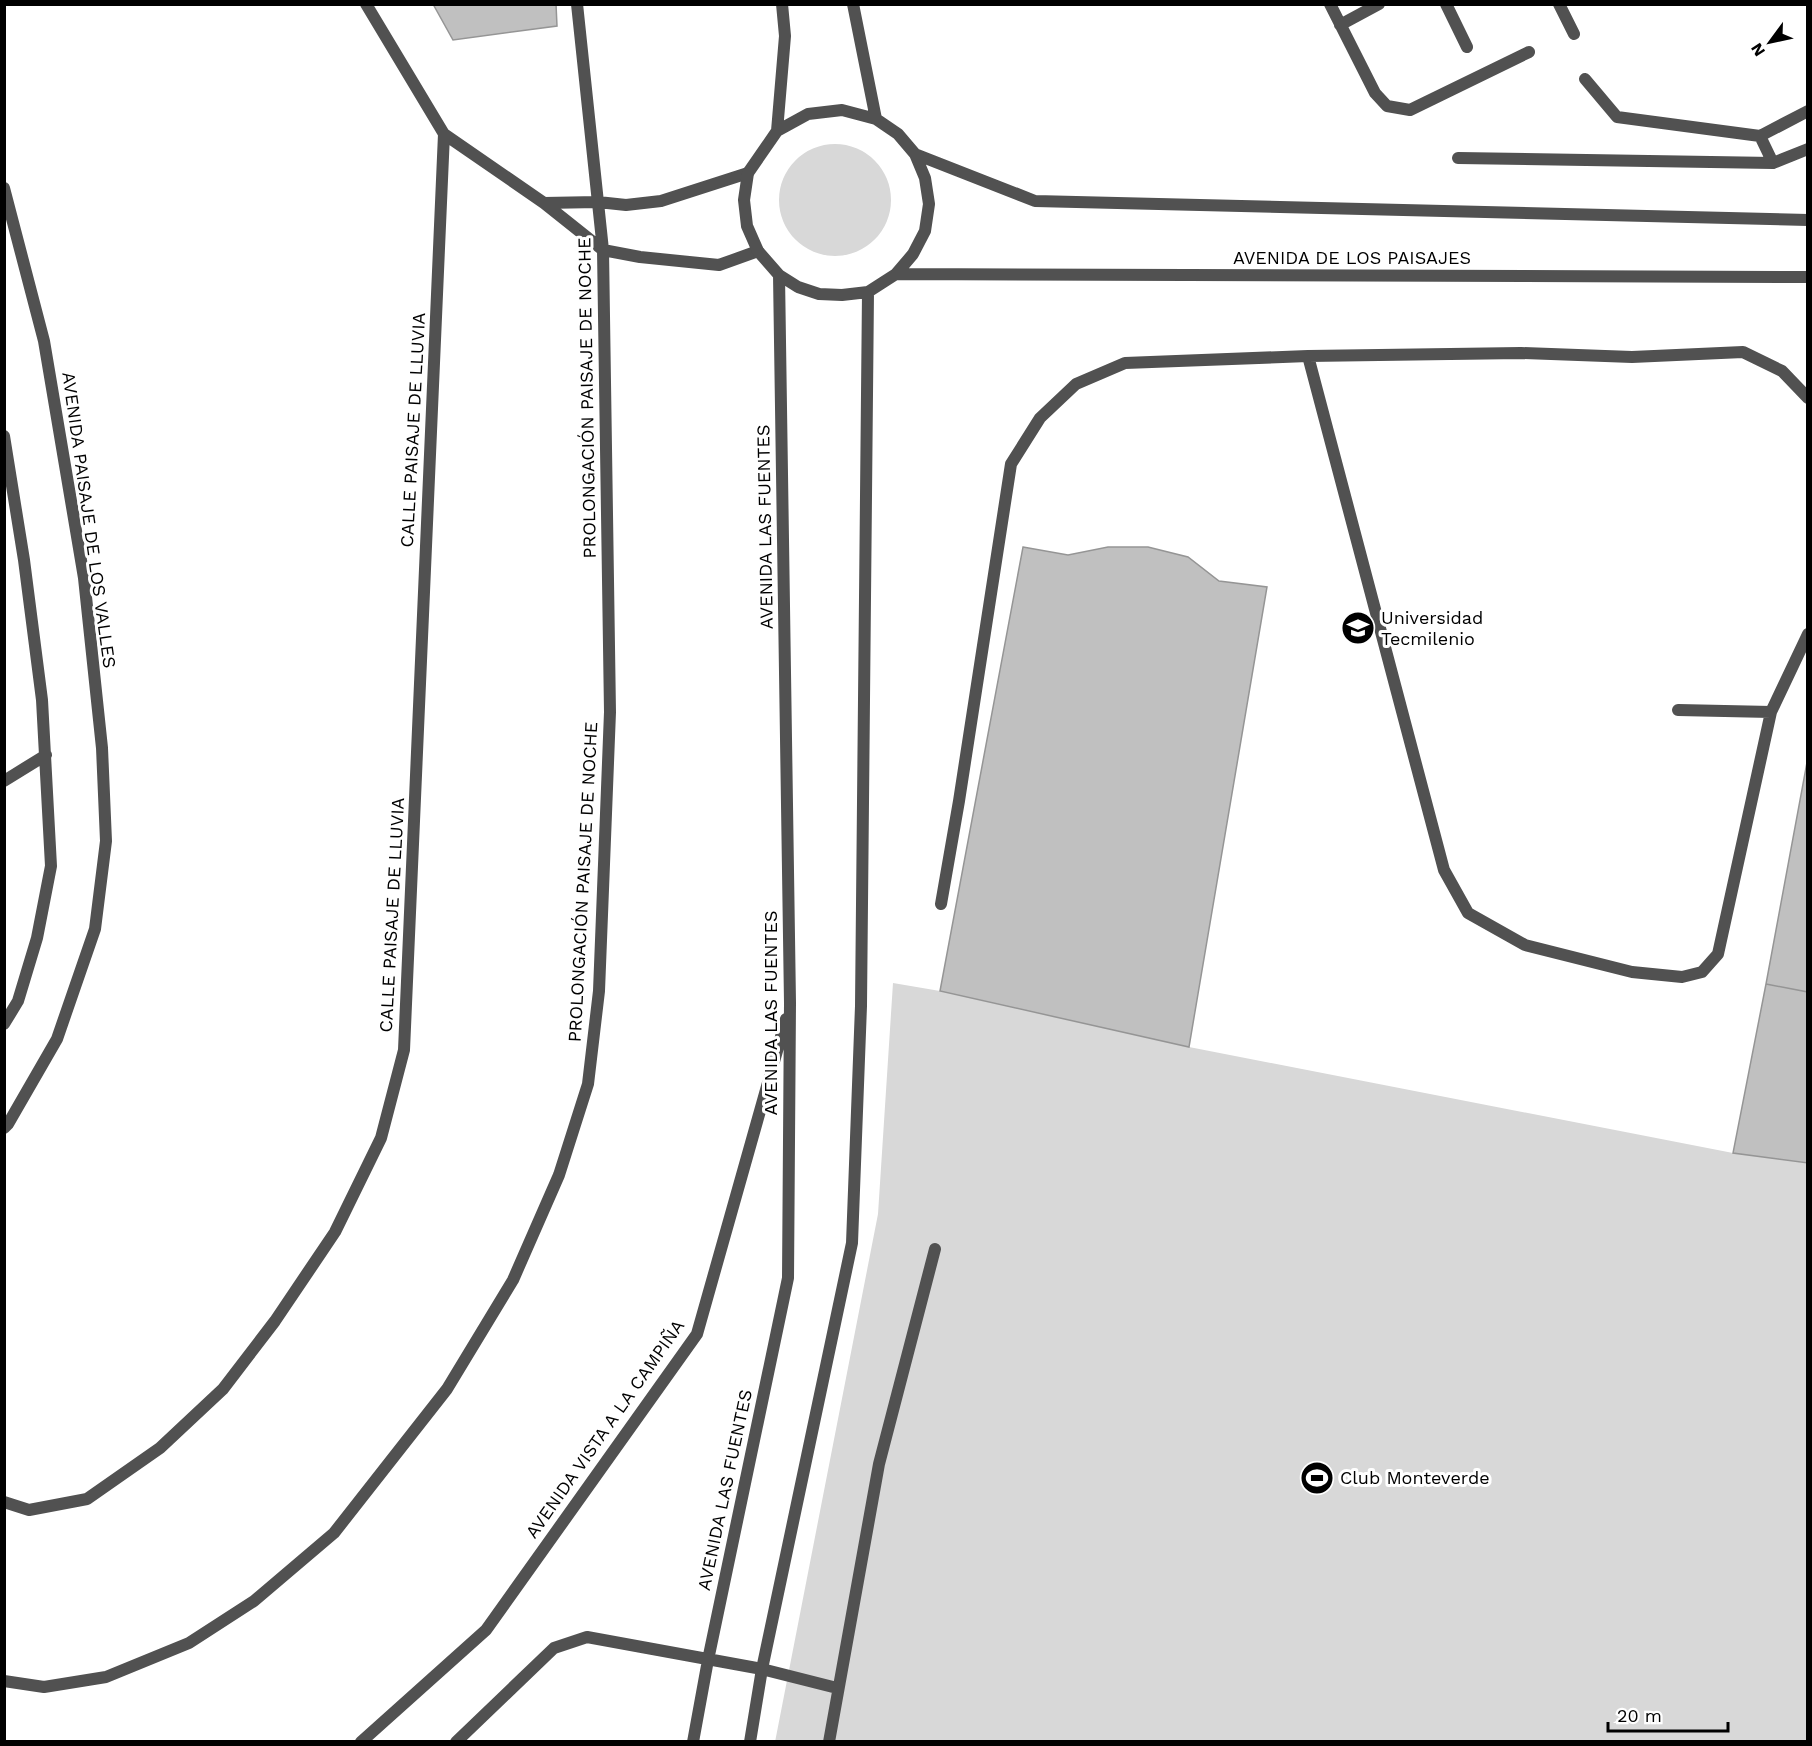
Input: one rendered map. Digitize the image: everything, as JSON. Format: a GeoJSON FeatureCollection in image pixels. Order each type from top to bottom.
{"type":"FeatureCollection","features":[{"type":"Feature","properties":{"kind":"street"},"geometry":{"type":"LineString","coordinates":[[366,4],[444,134],[544,203],[603,250],[640,257],[718,265],[758,251]]}},
{"type":"Feature","properties":{"kind":"street","name":"PROLONGACIÓN PAISAJE DE NOCHE"},"geometry":{"type":"LineString","coordinates":[[4,1681],[45,1687],[106,1677],[189,1643],[254,1601],[334,1533],[447,1389],[513,1280],[559,1176],[588,1084],[599,991],[610,712],[603,250],[577,4]]}},
{"type":"Feature","properties":{"kind":"street"},"geometry":{"type":"LineString","coordinates":[[777,131],[785,36],[782,4]]}},
{"type":"Feature","properties":{"kind":"street"},"geometry":{"type":"LineString","coordinates":[[854,4],[876,119]]}},
{"type":"Feature","properties":{"kind":"street"},"geometry":{"type":"LineString","coordinates":[[1330,4],[1375,93],[1387,106],[1410,110],[1529,52]]}},
{"type":"Feature","properties":{"kind":"street"},"geometry":{"type":"LineString","coordinates":[[1340,25],[1379,4]]}},
{"type":"Feature","properties":{"kind":"street"},"geometry":{"type":"LineString","coordinates":[[1446,4],[1467,47]]}},
{"type":"Feature","properties":{"kind":"street"},"geometry":{"type":"LineString","coordinates":[[1559,4],[1574,34]]}},
{"type":"Feature","properties":{"kind":"street"},"geometry":{"type":"LineString","coordinates":[[1585,79],[1617,117],[1760,136],[1808,111]]}},
{"type":"Feature","properties":{"kind":"street"},"geometry":{"type":"LineString","coordinates":[[842,110],[876,119],[898,134],[915,154],[925,178],[929,204],[924,231],[913,254],[896,274],[868,292],[842,295],[819,294],[798,287],[779,275],[758,251],[747,226],[744,200],[748,173],[777,131],[808,114],[842,110]]}},
{"type":"Feature","properties":{"kind":"street","name":"CALLE PAISAJE DE LLUVIA"},"geometry":{"type":"LineString","coordinates":[[4,1502],[29,1510],[87,1498],[160,1448],[223,1389],[275,1321],[335,1232],[381,1138],[404,1050],[444,134]]}},
{"type":"Feature","properties":{"kind":"street"},"geometry":{"type":"LineString","coordinates":[[1760,136],[1773,163]]}},
{"type":"Feature","properties":{"kind":"street"},"geometry":{"type":"LineString","coordinates":[[1458,159],[1773,163],[1808,149]]}},
{"type":"Feature","properties":{"kind":"street"},"geometry":{"type":"LineString","coordinates":[[915,154],[1035,201],[1808,220]]}},
{"type":"Feature","properties":{"kind":"street"},"geometry":{"type":"LineString","coordinates":[[544,203],[598,202],[626,206],[661,201],[748,173]]}},
{"type":"Feature","properties":{"kind":"street","name":"AVENIDA PAISAJE DE LOS VALLES"},"geometry":{"type":"LineString","coordinates":[[4,188],[44,341],[84,578],[102,748],[106,841],[95,929],[57,1039],[8,1125],[4,1128]]}},
{"type":"Feature","properties":{"kind":"street","name":"AVENIDA DE LOS PAISAJES"},"geometry":{"type":"LineString","coordinates":[[896,274],[1808,277]]}},
{"type":"Feature","properties":{"kind":"street","name":"AVENIDA LAS FUENTES"},"geometry":{"type":"LineString","coordinates":[[693,1742],[708,1659],[788,1278],[790,1003],[779,275]]}},
{"type":"Feature","properties":{"kind":"street"},"geometry":{"type":"LineString","coordinates":[[750,1742],[762,1669],[852,1243],[861,1006],[868,292]]}},
{"type":"Feature","properties":{"kind":"street"},"geometry":{"type":"LineString","coordinates":[[941,904],[1011,464],[1040,418],[1076,384],[1125,363],[1308,356],[1521,353],[1632,357],[1743,352],[1782,371],[1808,398]]}},
{"type":"Feature","properties":{"kind":"street"},"geometry":{"type":"LineString","coordinates":[[1308,356],[1444,870],[1468,913],[1525,945],[1632,972],[1682,977],[1702,972],[1718,954],[1771,712],[1808,634]]}},
{"type":"Feature","properties":{"kind":"street"},"geometry":{"type":"LineString","coordinates":[[4,436],[24,560],[42,700],[51,866],[37,938],[18,1001],[4,1024]]}},
{"type":"Feature","properties":{"kind":"street"},"geometry":{"type":"LineString","coordinates":[[1678,710],[1771,712]]}},
{"type":"Feature","properties":{"kind":"street"},"geometry":{"type":"LineString","coordinates":[[4,782],[46,755]]}},
{"type":"Feature","properties":{"kind":"street","name":"AVENIDA VISTA A LA CAMPIÑA"},"geometry":{"type":"LineString","coordinates":[[361,1742],[486,1630],[697,1334],[790,1003]]}},
{"type":"Feature","properties":{"kind":"street"},"geometry":{"type":"LineString","coordinates":[[829,1742],[879,1464],[935,1249]]}},
{"type":"Feature","properties":{"kind":"street"},"geometry":{"type":"LineString","coordinates":[[456,1742],[554,1648],[587,1637],[762,1669],[837,1688]]}},
{"type":"Feature","properties":{"kind":"shaded area"},"geometry":{"type":"Polygon","coordinates":[[[835,144],[856,148],[875,160],[887,179],[891,200],[887,221],[875,240],[856,252],[835,256],[814,252],[795,240],[783,221],[779,200],[783,179],[795,160],[814,148],[835,144]]]}},
{"type":"Feature","properties":{"kind":"shaded area","name":"Club Monteverde"},"geometry":{"type":"Polygon","coordinates":[[[893,983],[940,991],[1189,1047],[1733,1153],[1807,1163],[1807,1741],[775,1742],[878,1214],[893,983]]]}},
{"type":"Feature","properties":{"kind":"building"},"geometry":{"type":"Polygon","coordinates":[[[433,4],[556,4],[557,26],[453,40],[433,4]]]}},
{"type":"Feature","properties":{"kind":"building"},"geometry":{"type":"Polygon","coordinates":[[[1023,547],[1068,555],[1108,547],[1148,547],[1188,557],[1219,581],[1267,587],[1189,1047],[940,991],[1023,547]]]}},
{"type":"Feature","properties":{"kind":"building"},"geometry":{"type":"Polygon","coordinates":[[[1808,757],[1808,992],[1766,984],[1808,757]]]}},
{"type":"Feature","properties":{"kind":"building"},"geometry":{"type":"Polygon","coordinates":[[[1766,984],[1808,992],[1808,1163],[1733,1153],[1766,984]]]}},
{"type":"Feature","properties":{"kind":"place","name":"Universidad Tecmilenio"},"geometry":{"type":"Point","coordinates":[1358,628]}},
{"type":"Feature","properties":{"kind":"place","name":"Club Monteverde"},"geometry":{"type":"Point","coordinates":[1317,1478]}}]}
